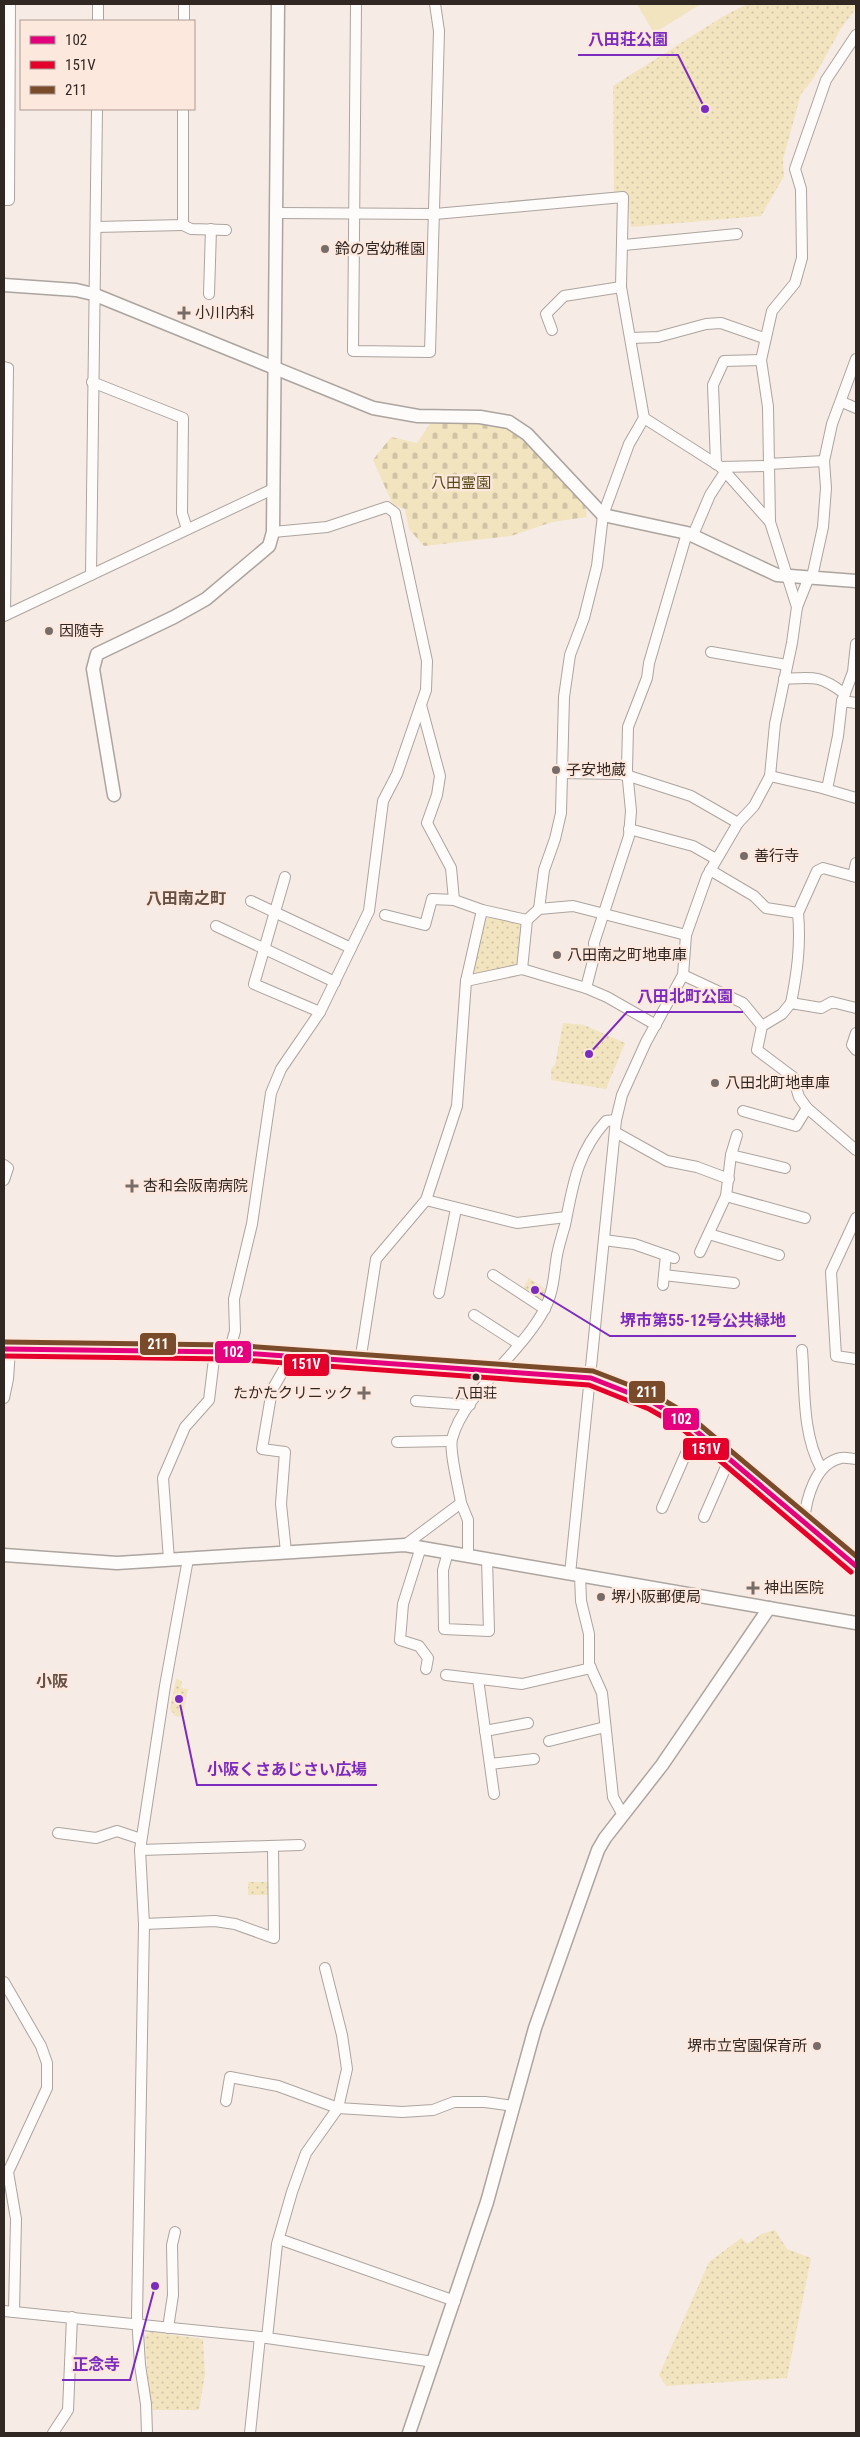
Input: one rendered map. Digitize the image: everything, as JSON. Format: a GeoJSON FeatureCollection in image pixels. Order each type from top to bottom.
{"type":"FeatureCollection","features":[{"type":"Feature","properties":{"kind":"street"},"geometry":{"type":"LineString","coordinates":[[4,200],[9,200],[10,4]]}},
{"type":"Feature","properties":{"kind":"street"},"geometry":{"type":"LineString","coordinates":[[98,4],[98,20]]}},
{"type":"Feature","properties":{"kind":"street"},"geometry":{"type":"LineString","coordinates":[[184,4],[184,20]]}},
{"type":"Feature","properties":{"kind":"street"},"geometry":{"type":"LineString","coordinates":[[114,795],[93,669],[97,654],[174,618],[206,599],[269,546],[273,532],[278,4]]}},
{"type":"Feature","properties":{"kind":"street"},"geometry":{"type":"LineString","coordinates":[[356,4],[353,351],[430,352],[439,31],[435,4]]}},
{"type":"Feature","properties":{"kind":"street"},"geometry":{"type":"LineString","coordinates":[[796,607],[770,522],[768,407],[761,360],[764,338],[772,311],[795,283],[802,258],[801,189],[795,169],[826,80],[856,35]]}},
{"type":"Feature","properties":{"kind":"street"},"geometry":{"type":"LineString","coordinates":[[90,575],[97,110]]}},
{"type":"Feature","properties":{"kind":"street"},"geometry":{"type":"LineString","coordinates":[[183,110],[183,225]]}},
{"type":"Feature","properties":{"kind":"street"},"geometry":{"type":"LineString","coordinates":[[277,213],[435,214],[624,197],[624,245],[621,287],[644,418],[629,444],[603,515],[596,566],[584,618],[570,655],[564,697],[561,813],[555,839],[544,870],[539,909]]}},
{"type":"Feature","properties":{"kind":"street"},"geometry":{"type":"LineString","coordinates":[[96,227],[183,225],[191,229],[226,230]]}},
{"type":"Feature","properties":{"kind":"street"},"geometry":{"type":"LineString","coordinates":[[209,294],[211,229]]}},
{"type":"Feature","properties":{"kind":"street"},"geometry":{"type":"LineString","coordinates":[[624,245],[737,234]]}},
{"type":"Feature","properties":{"kind":"street"},"geometry":{"type":"LineString","coordinates":[[4,286],[76,290],[93,294],[373,408],[418,416],[480,417],[509,422],[527,434],[603,515],[690,534],[778,575],[856,581]]}},
{"type":"Feature","properties":{"kind":"street"},"geometry":{"type":"LineString","coordinates":[[552,330],[546,314],[564,296],[621,287]]}},
{"type":"Feature","properties":{"kind":"street"},"geometry":{"type":"LineString","coordinates":[[631,338],[658,337],[706,324],[721,323],[764,338]]}},
{"type":"Feature","properties":{"kind":"street"},"geometry":{"type":"LineString","coordinates":[[623,1816],[613,1797],[602,1693],[591,1668],[589,1634],[575,1574],[591,1378],[616,1120],[622,1095],[683,975],[686,935],[710,870],[738,823],[754,806],[770,776],[775,724],[796,607],[810,577],[823,527],[826,488],[824,460],[832,424],[842,402],[856,359]]}},
{"type":"Feature","properties":{"kind":"street"},"geometry":{"type":"LineString","coordinates":[[586,988],[595,953],[594,942],[629,830],[631,811],[627,770],[628,727],[647,678],[649,663],[690,534],[710,496],[721,468],[714,385],[724,361],[761,360]]}},
{"type":"Feature","properties":{"kind":"street"},"geometry":{"type":"LineString","coordinates":[[4,367],[8,368],[4,616],[273,489]]}},
{"type":"Feature","properties":{"kind":"street"},"geometry":{"type":"LineString","coordinates":[[92,382],[183,418],[182,513],[187,530]]}},
{"type":"Feature","properties":{"kind":"street"},"geometry":{"type":"LineString","coordinates":[[842,402],[856,408]]}},
{"type":"Feature","properties":{"kind":"street"},"geometry":{"type":"LineString","coordinates":[[644,418],[721,468],[770,522]]}},
{"type":"Feature","properties":{"kind":"street"},"geometry":{"type":"LineString","coordinates":[[721,468],[824,460]]}},
{"type":"Feature","properties":{"kind":"street"},"geometry":{"type":"LineString","coordinates":[[228,1352],[235,1331],[234,1298],[252,1224],[271,1093],[281,1069],[320,1012],[369,910],[383,801],[398,774],[426,690],[428,661],[395,513],[387,507],[327,527],[273,532]]}},
{"type":"Feature","properties":{"kind":"street"},"geometry":{"type":"LineString","coordinates":[[827,789],[838,736],[843,698],[853,672],[856,644]]}},
{"type":"Feature","properties":{"kind":"street"},"geometry":{"type":"LineString","coordinates":[[711,652],[787,665]]}},
{"type":"Feature","properties":{"kind":"street"},"geometry":{"type":"LineString","coordinates":[[784,679],[812,677],[828,681],[843,698],[856,702]]}},
{"type":"Feature","properties":{"kind":"street"},"geometry":{"type":"LineString","coordinates":[[421,704],[440,776],[437,796],[427,822],[451,868],[454,900]]}},
{"type":"Feature","properties":{"kind":"street"},"geometry":{"type":"LineString","coordinates":[[562,773],[620,774],[629,776],[691,796],[738,823]]}},
{"type":"Feature","properties":{"kind":"street"},"geometry":{"type":"LineString","coordinates":[[770,776],[827,789],[856,798]]}},
{"type":"Feature","properties":{"kind":"street"},"geometry":{"type":"LineString","coordinates":[[629,830],[693,846],[716,859]]}},
{"type":"Feature","properties":{"kind":"street"},"geometry":{"type":"LineString","coordinates":[[856,863],[855,876],[823,868],[817,872],[798,914],[800,937],[798,972],[791,1003],[782,1014],[762,1026],[757,1050],[793,1077],[799,1096],[806,1108],[856,1150]]}},
{"type":"Feature","properties":{"kind":"street"},"geometry":{"type":"LineString","coordinates":[[710,870],[754,896],[766,908],[798,914]]}},
{"type":"Feature","properties":{"kind":"street"},"geometry":{"type":"LineString","coordinates":[[285,877],[254,984],[320,1012]]}},
{"type":"Feature","properties":{"kind":"street"},"geometry":{"type":"LineString","coordinates":[[385,915],[425,925],[432,899],[454,900],[482,910],[527,920]]}},
{"type":"Feature","properties":{"kind":"street"},"geometry":{"type":"LineString","coordinates":[[251,901],[351,948]]}},
{"type":"Feature","properties":{"kind":"street"},"geometry":{"type":"LineString","coordinates":[[522,969],[527,920],[539,909],[573,906],[686,935]]}},
{"type":"Feature","properties":{"kind":"street"},"geometry":{"type":"LineString","coordinates":[[360,1362],[376,1260],[426,1200],[457,1106],[466,981],[482,910]]}},
{"type":"Feature","properties":{"kind":"street"},"geometry":{"type":"LineString","coordinates":[[216,926],[335,982]]}},
{"type":"Feature","properties":{"kind":"street"},"geometry":{"type":"LineString","coordinates":[[466,981],[522,969],[586,988],[607,997],[656,1025]]}},
{"type":"Feature","properties":{"kind":"street"},"geometry":{"type":"LineString","coordinates":[[683,975],[743,1003],[762,1026]]}},
{"type":"Feature","properties":{"kind":"street"},"geometry":{"type":"LineString","coordinates":[[791,1003],[821,1008],[832,1002],[856,1007]]}},
{"type":"Feature","properties":{"kind":"street"},"geometry":{"type":"LineString","coordinates":[[856,1033],[852,1045],[856,1050]]}},
{"type":"Feature","properties":{"kind":"street"},"geometry":{"type":"LineString","coordinates":[[743,1111],[796,1126],[806,1108]]}},
{"type":"Feature","properties":{"kind":"street"},"geometry":{"type":"LineString","coordinates":[[468,1556],[468,1520],[461,1503],[452,1441],[457,1426],[470,1404],[498,1372],[544,1310],[553,1287],[557,1254],[570,1193],[579,1164],[594,1135],[606,1121],[616,1120]]}},
{"type":"Feature","properties":{"kind":"street"},"geometry":{"type":"LineString","coordinates":[[615,1132],[667,1160],[729,1179]]}},
{"type":"Feature","properties":{"kind":"street"},"geometry":{"type":"LineString","coordinates":[[700,1252],[726,1196],[737,1135]]}},
{"type":"Feature","properties":{"kind":"street"},"geometry":{"type":"LineString","coordinates":[[732,1155],[785,1168]]}},
{"type":"Feature","properties":{"kind":"street"},"geometry":{"type":"LineString","coordinates":[[4,1165],[8,1168],[4,1180]]}},
{"type":"Feature","properties":{"kind":"street"},"geometry":{"type":"LineString","coordinates":[[726,1196],[805,1218]]}},
{"type":"Feature","properties":{"kind":"street"},"geometry":{"type":"LineString","coordinates":[[426,1200],[516,1223],[566,1217]]}},
{"type":"Feature","properties":{"kind":"street"},"geometry":{"type":"LineString","coordinates":[[439,1293],[456,1209]]}},
{"type":"Feature","properties":{"kind":"street"},"geometry":{"type":"LineString","coordinates":[[856,1218],[831,1272],[836,1356],[856,1359]]}},
{"type":"Feature","properties":{"kind":"street"},"geometry":{"type":"LineString","coordinates":[[709,1234],[779,1255]]}},
{"type":"Feature","properties":{"kind":"street"},"geometry":{"type":"LineString","coordinates":[[604,1240],[634,1244],[670,1256],[663,1280],[734,1283]]}},
{"type":"Feature","properties":{"kind":"street"},"geometry":{"type":"LineString","coordinates":[[493,1275],[544,1310]]}},
{"type":"Feature","properties":{"kind":"street"},"geometry":{"type":"LineString","coordinates":[[474,1314],[519,1344]]}},
{"type":"Feature","properties":{"kind":"street"},"geometry":{"type":"LineString","coordinates":[[4,1398],[8,1379],[7,1349],[228,1352],[591,1378],[652,1402],[683,1420],[698,1435],[856,1566]]}},
{"type":"Feature","properties":{"kind":"street"},"geometry":{"type":"LineString","coordinates":[[802,1350],[806,1409],[813,1453],[822,1468]]}},
{"type":"Feature","properties":{"kind":"street"},"geometry":{"type":"LineString","coordinates":[[169,1560],[163,1478],[185,1427],[209,1400],[215,1352]]}},
{"type":"Feature","properties":{"kind":"street"},"geometry":{"type":"LineString","coordinates":[[286,1552],[282,1504],[285,1452],[262,1449],[272,1390],[291,1357]]}},
{"type":"Feature","properties":{"kind":"street"},"geometry":{"type":"LineString","coordinates":[[416,1401],[470,1404]]}},
{"type":"Feature","properties":{"kind":"street"},"geometry":{"type":"LineString","coordinates":[[662,1508],[687,1451],[698,1435]]}},
{"type":"Feature","properties":{"kind":"street"},"geometry":{"type":"LineString","coordinates":[[397,1442],[452,1441]]}},
{"type":"Feature","properties":{"kind":"street"},"geometry":{"type":"LineString","coordinates":[[804,1522],[806,1504],[822,1468],[840,1458],[856,1459]]}},
{"type":"Feature","properties":{"kind":"street"},"geometry":{"type":"LineString","coordinates":[[704,1518],[729,1460]]}},
{"type":"Feature","properties":{"kind":"street"},"geometry":{"type":"LineString","coordinates":[[404,1544],[461,1503]]}},
{"type":"Feature","properties":{"kind":"street"},"geometry":{"type":"LineString","coordinates":[[4,1555],[117,1563],[404,1544],[856,1623]]}},
{"type":"Feature","properties":{"kind":"street"},"geometry":{"type":"LineString","coordinates":[[421,1548],[403,1604],[400,1640],[419,1646],[428,1658],[426,1669]]}},
{"type":"Feature","properties":{"kind":"street"},"geometry":{"type":"LineString","coordinates":[[448,1552],[442,1570],[444,1629],[489,1631],[487,1559]]}},
{"type":"Feature","properties":{"kind":"street"},"geometry":{"type":"LineString","coordinates":[[146,2433],[146,2404],[140,2365],[140,2324],[137,2316],[144,1924],[140,1850],[188,1559]]}},
{"type":"Feature","properties":{"kind":"street"},"geometry":{"type":"LineString","coordinates":[[409,2433],[487,2202],[535,2028],[598,1850],[662,1765],[769,1608]]}},
{"type":"Feature","properties":{"kind":"street"},"geometry":{"type":"LineString","coordinates":[[446,1674],[522,1684],[591,1668]]}},
{"type":"Feature","properties":{"kind":"street"},"geometry":{"type":"LineString","coordinates":[[478,1679],[494,1794]]}},
{"type":"Feature","properties":{"kind":"street"},"geometry":{"type":"LineString","coordinates":[[485,1731],[528,1723]]}},
{"type":"Feature","properties":{"kind":"street"},"geometry":{"type":"LineString","coordinates":[[549,1741],[605,1727]]}},
{"type":"Feature","properties":{"kind":"street"},"geometry":{"type":"LineString","coordinates":[[490,1764],[534,1759]]}},
{"type":"Feature","properties":{"kind":"street"},"geometry":{"type":"LineString","coordinates":[[58,1833],[96,1838],[117,1831],[141,1838]]}},
{"type":"Feature","properties":{"kind":"street"},"geometry":{"type":"LineString","coordinates":[[140,1850],[300,1845]]}},
{"type":"Feature","properties":{"kind":"street"},"geometry":{"type":"LineString","coordinates":[[144,1924],[170,1921],[215,1921],[235,1924],[274,1938],[273,1846]]}},
{"type":"Feature","properties":{"kind":"street"},"geometry":{"type":"LineString","coordinates":[[250,2433],[278,2239],[306,2153],[338,2108],[347,2070],[342,2035],[326,1968]]}},
{"type":"Feature","properties":{"kind":"street"},"geometry":{"type":"LineString","coordinates":[[4,1982],[41,2046],[47,2063],[47,2088],[8,2172],[16,2219],[9,2312],[264,2338],[434,2362]]}},
{"type":"Feature","properties":{"kind":"street"},"geometry":{"type":"LineString","coordinates":[[226,2101],[230,2077],[278,2086],[338,2108],[402,2112],[433,2110],[454,2102],[477,2102],[514,2106]]}},
{"type":"Feature","properties":{"kind":"street"},"geometry":{"type":"LineString","coordinates":[[168,2328],[172,2295],[172,2244],[175,2232]]}},
{"type":"Feature","properties":{"kind":"street"},"geometry":{"type":"LineString","coordinates":[[278,2239],[454,2301]]}},
{"type":"Feature","properties":{"kind":"street"},"geometry":{"type":"LineString","coordinates":[[53,2433],[68,2410],[72,2317]]}},
{"type":"Feature","properties":{"kind":"green space"},"geometry":{"type":"Polygon","coordinates":[[[637,4],[701,4],[654,33],[637,4]]]}},
{"type":"Feature","properties":{"kind":"green space"},"geometry":{"type":"Polygon","coordinates":[[[747,4],[856,4],[856,8],[840,30],[813,79],[801,94],[783,159],[784,176],[761,216],[631,227],[627,192],[614,192],[613,86],[722,17],[747,4]]]}},
{"type":"Feature","properties":{"kind":"green space","name":"八田霊園"},"geometry":{"type":"Polygon","coordinates":[[[432,421],[484,424],[512,431],[540,454],[585,504],[587,517],[552,522],[511,536],[424,546],[409,529],[405,509],[393,505],[373,460],[391,437],[417,443],[432,421]]]}},
{"type":"Feature","properties":{"kind":"green space"},"geometry":{"type":"Polygon","coordinates":[[[490,917],[520,922],[523,926],[519,962],[515,966],[477,975],[472,970],[485,920],[490,917]]]}},
{"type":"Feature","properties":{"kind":"green space"},"geometry":{"type":"Polygon","coordinates":[[[563,1023],[584,1025],[625,1043],[606,1089],[551,1080],[551,1069],[555,1065],[563,1023]]]}},
{"type":"Feature","properties":{"kind":"green space"},"geometry":{"type":"Polygon","coordinates":[[[529,1278],[547,1290],[545,1297],[539,1299],[523,1289],[529,1278]]]}},
{"type":"Feature","properties":{"kind":"green space"},"geometry":{"type":"Polygon","coordinates":[[[176,1679],[182,1681],[181,1688],[188,1689],[182,1717],[175,1716],[170,1709],[176,1679]]]}},
{"type":"Feature","properties":{"kind":"green space"},"geometry":{"type":"Polygon","coordinates":[[[248,1882],[271,1882],[271,1895],[248,1895],[248,1882]]]}},
{"type":"Feature","properties":{"kind":"green space"},"geometry":{"type":"Polygon","coordinates":[[[775,2230],[787,2249],[811,2258],[787,2378],[666,2386],[659,2375],[709,2262],[741,2238],[748,2244],[761,2234],[775,2230]]]}},
{"type":"Feature","properties":{"kind":"green space"},"geometry":{"type":"Polygon","coordinates":[[[150,2332],[203,2339],[205,2374],[199,2410],[150,2410],[145,2336],[150,2332]]]}},
{"type":"Feature","properties":{"kind":"transit line","name":"211"},"geometry":{"type":"LineString","coordinates":[[4,1342],[230,1345],[593,1371],[655,1395],[687,1414],[856,1556]]}},
{"type":"Feature","properties":{"kind":"transit line","name":"102"},"geometry":{"type":"LineString","coordinates":[[4,1349],[229,1352],[591,1378],[652,1402],[683,1420],[856,1566]]}},
{"type":"Feature","properties":{"kind":"transit line","name":"151V"},"geometry":{"type":"LineString","coordinates":[[4,1356],[229,1359],[589,1385],[649,1409],[679,1426],[851,1572]]}},
{"type":"Feature","properties":{"kind":"place","name":"八田荘公園"},"geometry":{"type":"Point","coordinates":[705,109]}},
{"type":"Feature","properties":{"kind":"place","name":"鈴の宮幼稚園"},"geometry":{"type":"Point","coordinates":[325,249]}},
{"type":"Feature","properties":{"kind":"place","name":"小川内科"},"geometry":{"type":"Point","coordinates":[184,313]}},
{"type":"Feature","properties":{"kind":"place","name":"因随寺"},"geometry":{"type":"Point","coordinates":[49,631]}},
{"type":"Feature","properties":{"kind":"place","name":"子安地蔵"},"geometry":{"type":"Point","coordinates":[556,770]}},
{"type":"Feature","properties":{"kind":"place","name":"善行寺"},"geometry":{"type":"Point","coordinates":[744,856]}},
{"type":"Feature","properties":{"kind":"place","name":"八田南之町地車庫"},"geometry":{"type":"Point","coordinates":[557,955]}},
{"type":"Feature","properties":{"kind":"place","name":"八田北町公園"},"geometry":{"type":"Point","coordinates":[589,1054]}},
{"type":"Feature","properties":{"kind":"place","name":"八田北町地車庫"},"geometry":{"type":"Point","coordinates":[715,1083]}},
{"type":"Feature","properties":{"kind":"place","name":"杏和会阪南病院"},"geometry":{"type":"Point","coordinates":[132,1186]}},
{"type":"Feature","properties":{"kind":"place","name":"堺市第55-12号公共緑地"},"geometry":{"type":"Point","coordinates":[535,1290]}},
{"type":"Feature","properties":{"kind":"place","name":"八田荘"},"geometry":{"type":"Point","coordinates":[476,1377]}},
{"type":"Feature","properties":{"kind":"place","name":"たかたクリニック"},"geometry":{"type":"Point","coordinates":[364,1393]}},
{"type":"Feature","properties":{"kind":"place","name":"神出医院"},"geometry":{"type":"Point","coordinates":[753,1588]}},
{"type":"Feature","properties":{"kind":"place","name":"堺小阪郵便局"},"geometry":{"type":"Point","coordinates":[601,1597]}},
{"type":"Feature","properties":{"kind":"place","name":"小阪くさあじさい広場"},"geometry":{"type":"Point","coordinates":[179,1699]}},
{"type":"Feature","properties":{"kind":"place","name":"堺市立宮園保育所"},"geometry":{"type":"Point","coordinates":[817,2046]}},
{"type":"Feature","properties":{"kind":"place","name":"正念寺"},"geometry":{"type":"Point","coordinates":[155,2286]}},
{"type":"Feature","properties":{"kind":"district","name":"八田南之町"},"geometry":{"type":"Point","coordinates":[186,898]}},
{"type":"Feature","properties":{"kind":"district","name":"小阪"},"geometry":{"type":"Point","coordinates":[52,1681]}}]}
